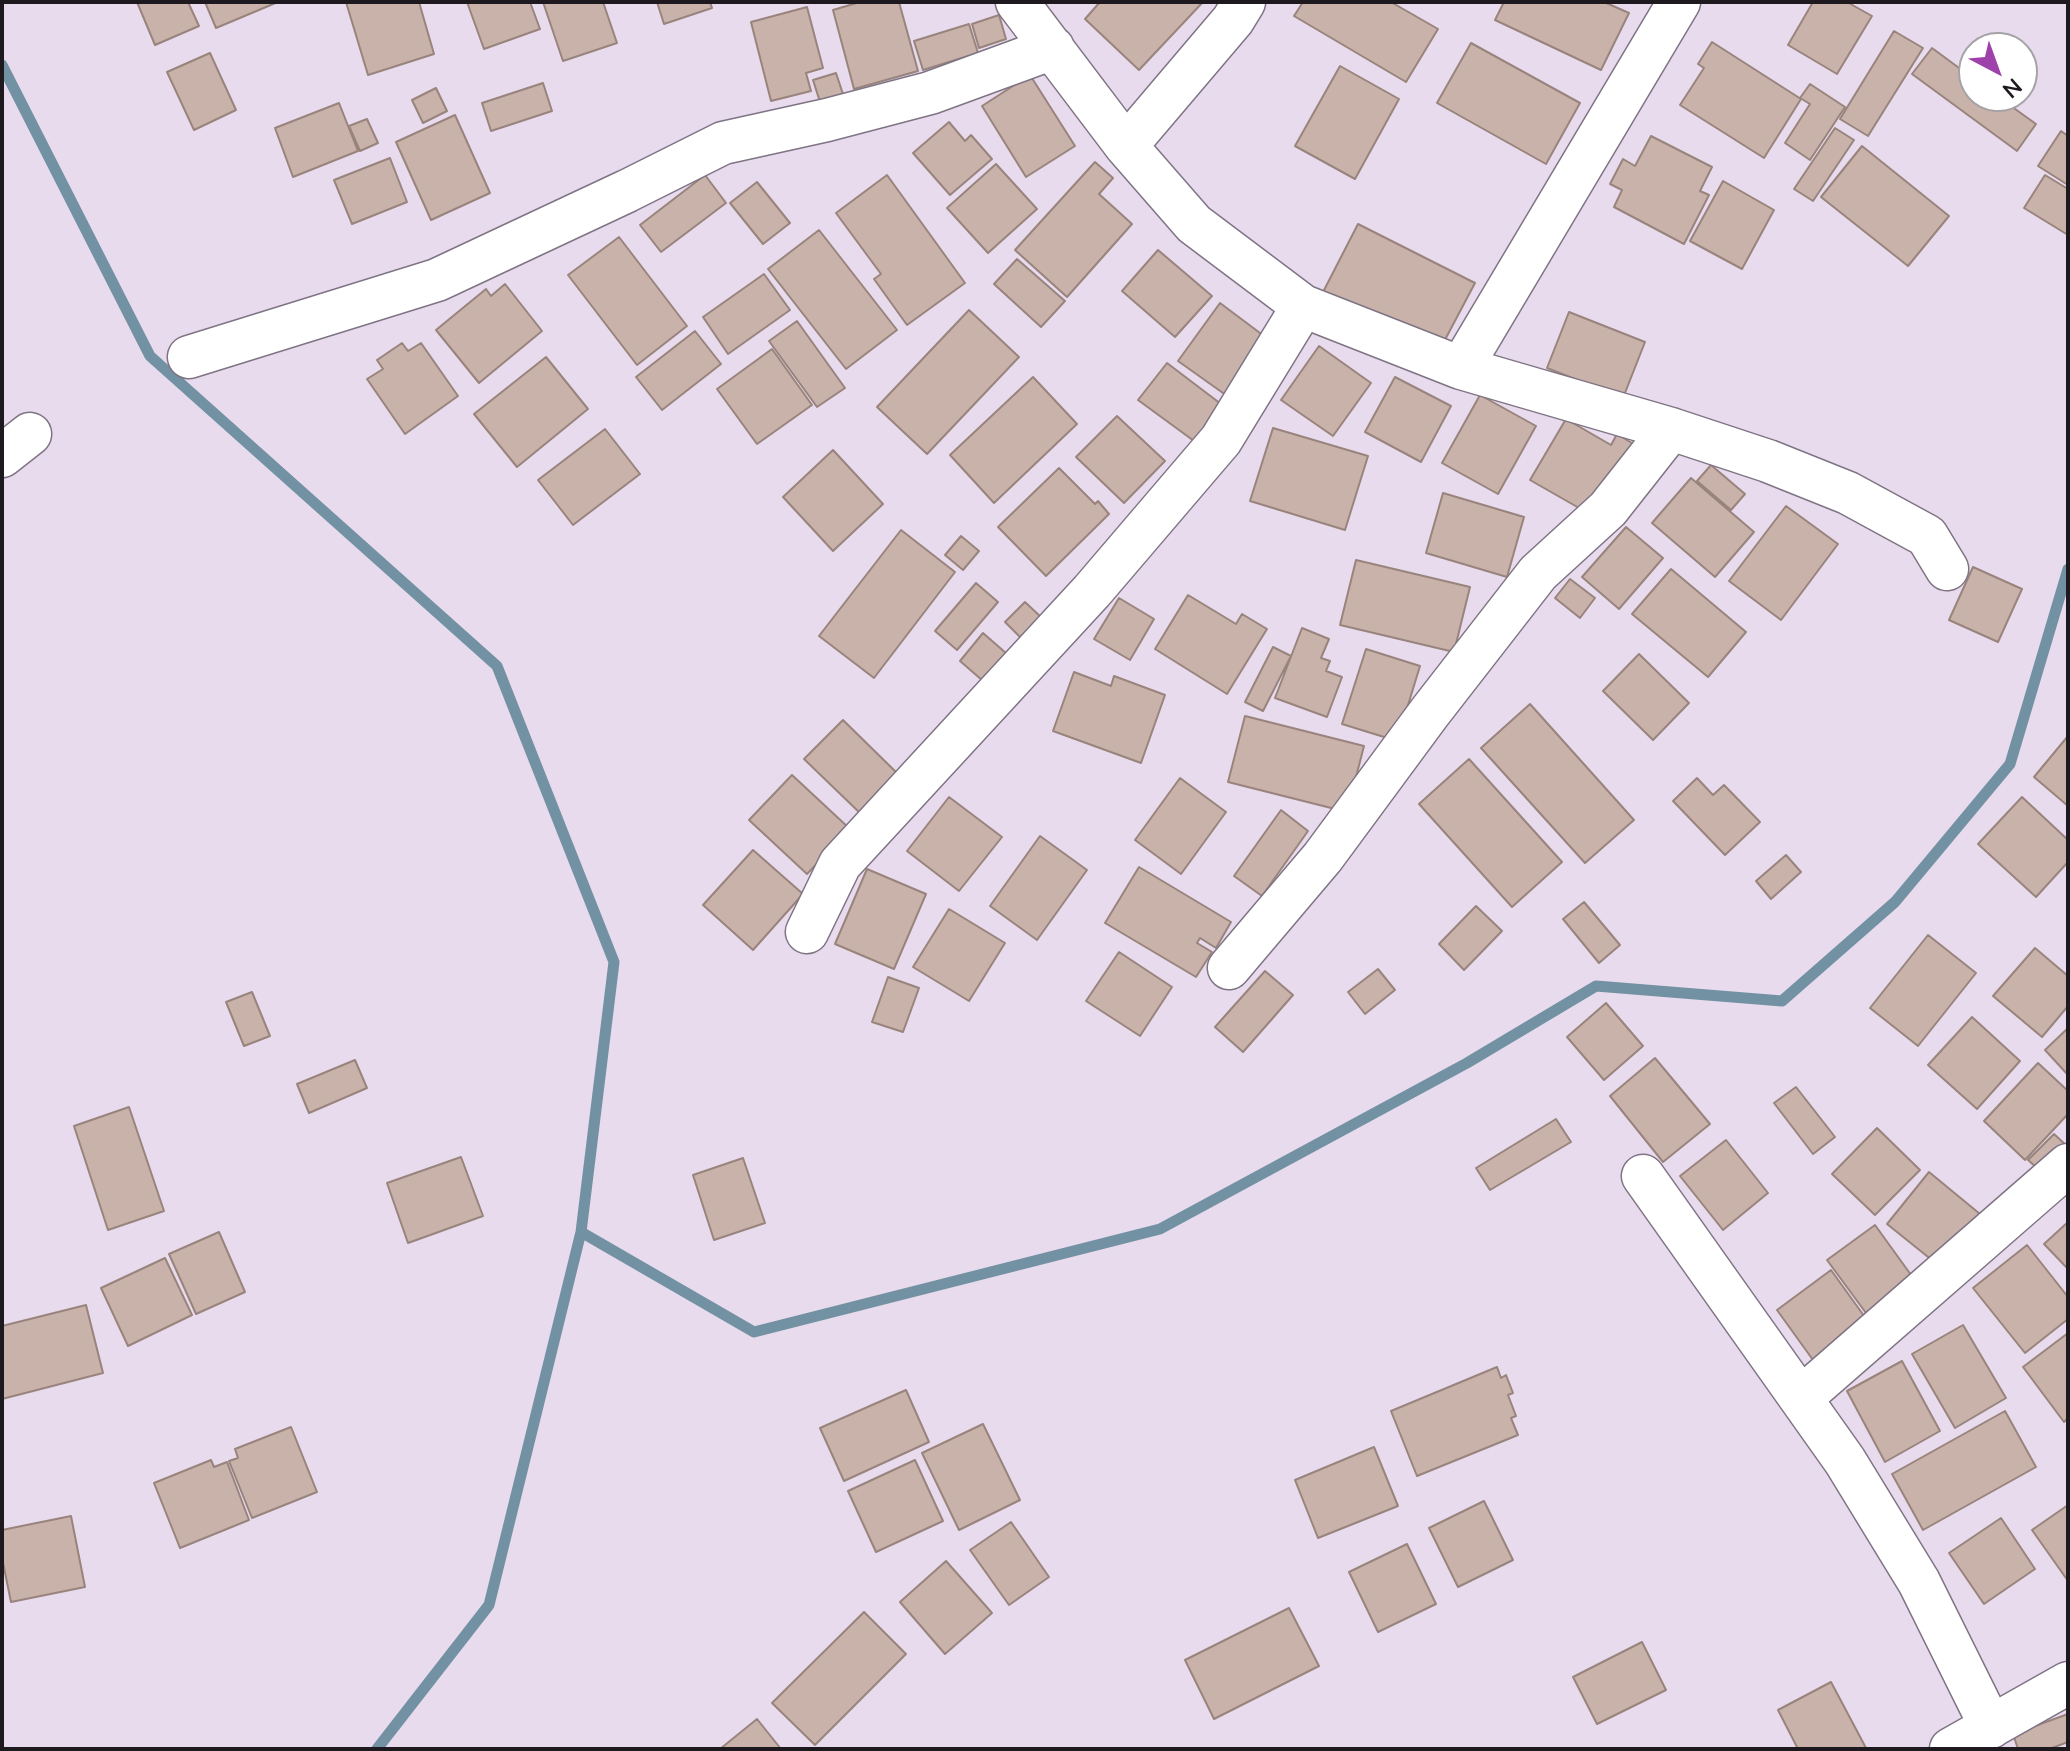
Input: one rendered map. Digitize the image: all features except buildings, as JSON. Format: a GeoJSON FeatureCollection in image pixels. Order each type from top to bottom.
{"type":"FeatureCollection","features":[{"type":"Feature","properties":{"kind":"street"},"geometry":{"type":"LineString","coordinates":[[1017,2],[1126,146],[1194,224],[1303,306],[1461,368],[1671,429],[1768,461],[1848,493],[1927,536],[1947,569]]}},
{"type":"Feature","properties":{"kind":"street"},"geometry":{"type":"LineString","coordinates":[[1126,146],[1233,20],[1244,2]]}},
{"type":"Feature","properties":{"kind":"street"},"geometry":{"type":"LineString","coordinates":[[1461,368],[1679,2]]}},
{"type":"Feature","properties":{"kind":"street"},"geometry":{"type":"LineString","coordinates":[[189,357],[437,280],[723,143],[930,93],[1053,48]]}},
{"type":"Feature","properties":{"kind":"street"},"geometry":{"type":"LineString","coordinates":[[807,932],[840,864],[1092,591],[1221,440],[1303,306]]}},
{"type":"Feature","properties":{"kind":"street"},"geometry":{"type":"LineString","coordinates":[[1229,968],[1323,857],[1538,573],[1608,509],[1671,429]]}},
{"type":"Feature","properties":{"kind":"street"},"geometry":{"type":"LineString","coordinates":[[1801,1398],[2068,1165]]}},
{"type":"Feature","properties":{"kind":"street"},"geometry":{"type":"LineString","coordinates":[[1643,1176],[1845,1461],[1919,1582],[1991,1727]]}},
{"type":"Feature","properties":{"kind":"street"},"geometry":{"type":"LineString","coordinates":[[1951,1749],[2068,1683]]}},
{"type":"Feature","properties":{"kind":"waterway"},"geometry":{"type":"LineString","coordinates":[[2,65],[150,356],[497,666],[614,962],[581,1232],[489,1605],[377,1749]]}},
{"type":"Feature","properties":{"kind":"waterway"},"geometry":{"type":"LineString","coordinates":[[581,1232],[754,1332],[1160,1229],[1467,1063],[1596,986],[1782,1001],[1895,902],[2010,764],[2068,569]]}}]}
